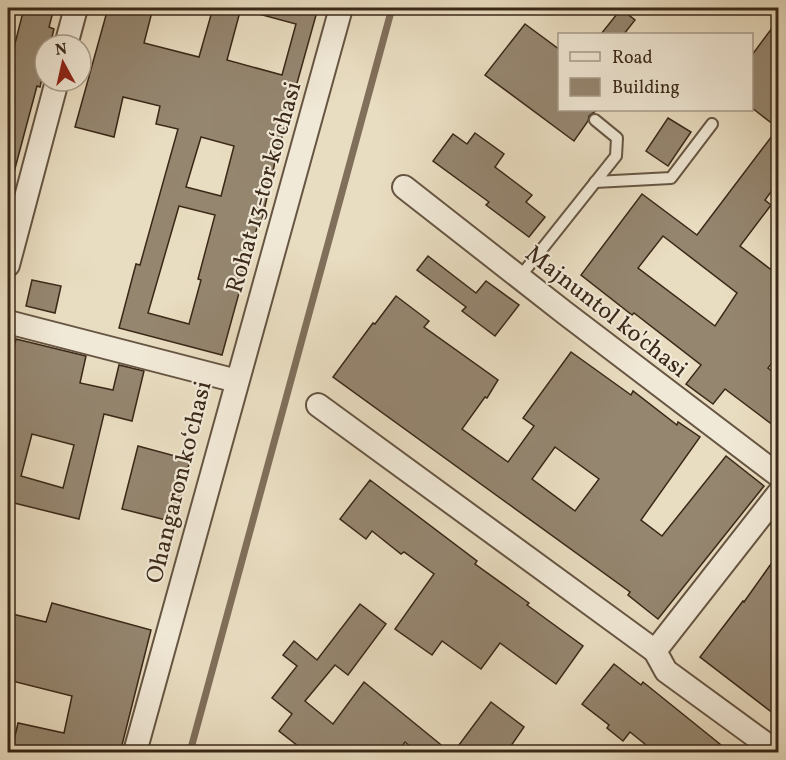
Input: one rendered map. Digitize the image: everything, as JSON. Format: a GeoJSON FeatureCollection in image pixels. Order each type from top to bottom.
{"type":"FeatureCollection","features":[{"type":"Feature","properties":{"kind":"street"},"geometry":{"type":"LineString","coordinates":[[69,33],[76,8]]}},
{"type":"Feature","properties":{"kind":"street","name":"Rohat 13-tor ko‘chasi"},"geometry":{"type":"LineString","coordinates":[[237,381],[341,8]]}},
{"type":"Feature","properties":{"kind":"street"},"geometry":{"type":"LineString","coordinates":[[8,265],[54,93]]}},
{"type":"Feature","properties":{"kind":"street","name":"Majnuntol ko'chasi"},"geometry":{"type":"LineString","coordinates":[[404,187],[519,278],[778,475]]}},
{"type":"Feature","properties":{"kind":"street","name":"Ohangaron koʻchasi"},"geometry":{"type":"LineString","coordinates":[[8,322],[237,381],[135,753]]}},
{"type":"Feature","properties":{"kind":"street"},"geometry":{"type":"LineString","coordinates":[[318,405],[655,651],[666,671],[777,753]]}},
{"type":"Feature","properties":{"kind":"street"},"geometry":{"type":"LineString","coordinates":[[655,651],[778,494]]}},
{"type":"Feature","properties":{"kind":"lane"},"geometry":{"type":"LineString","coordinates":[[519,278],[616,156],[617,138],[595,120]]}},
{"type":"Feature","properties":{"kind":"lane"},"geometry":{"type":"LineString","coordinates":[[596,182],[671,178],[712,124]]}},
{"type":"Feature","properties":{"kind":"building"},"geometry":{"type":"Polygon","coordinates":[[[24,8],[54,8],[49,27],[54,29],[53,33],[33,33],[33,93],[35,93],[13,176],[8,176],[8,71],[24,8]]]}},
{"type":"Feature","properties":{"kind":"building"},"geometry":{"type":"Polygon","coordinates":[[[108,8],[153,8],[144,43],[199,57],[213,8],[241,8],[227,60],[282,75],[296,24],[255,13],[256,8],[318,8],[275,162],[261,224],[258,224],[222,355],[119,328],[136,264],[140,265],[178,129],[156,124],[160,106],[123,97],[114,137],[75,127],[84,93],[93,93],[93,62],[108,8]],[[201,137],[186,187],[221,196],[234,146],[201,137]],[[179,206],[148,313],[189,324],[215,215],[179,206]]]}},
{"type":"Feature","properties":{"kind":"building"},"geometry":{"type":"Polygon","coordinates":[[[621,9],[635,20],[625,33],[602,33],[621,9]]]}},
{"type":"Feature","properties":{"kind":"building"},"geometry":{"type":"Polygon","coordinates":[[[778,20],[778,128],[753,109],[753,54],[778,20]]]}},
{"type":"Feature","properties":{"kind":"building"},"geometry":{"type":"Polygon","coordinates":[[[525,24],[558,49],[558,111],[596,111],[589,116],[574,141],[485,75],[525,24]]]}},
{"type":"Feature","properties":{"kind":"building"},"geometry":{"type":"Polygon","coordinates":[[[668,118],[691,132],[668,166],[646,151],[668,118]]]}},
{"type":"Feature","properties":{"kind":"building"},"geometry":{"type":"Polygon","coordinates":[[[778,128],[778,182],[765,200],[771,205],[740,246],[778,275],[778,355],[768,368],[778,376],[778,429],[725,389],[713,404],[686,384],[701,365],[581,275],[642,194],[697,235],[778,128]],[[663,236],[638,268],[715,326],[737,293],[663,236]]]}},
{"type":"Feature","properties":{"kind":"building"},"geometry":{"type":"Polygon","coordinates":[[[475,133],[504,154],[495,167],[532,195],[526,202],[545,217],[529,237],[486,205],[489,202],[433,161],[453,134],[467,144],[475,133]]]}},
{"type":"Feature","properties":{"kind":"building"},"geometry":{"type":"Polygon","coordinates":[[[428,256],[476,293],[486,281],[519,305],[495,336],[462,311],[466,307],[417,270],[428,256]]]}},
{"type":"Feature","properties":{"kind":"building"},"geometry":{"type":"Polygon","coordinates":[[[32,280],[61,286],[55,313],[26,306],[32,280]]]}},
{"type":"Feature","properties":{"kind":"building"},"geometry":{"type":"Polygon","coordinates":[[[396,296],[429,321],[424,327],[498,380],[462,429],[508,462],[534,426],[523,418],[571,352],[631,395],[633,391],[677,425],[678,422],[700,437],[641,520],[662,536],[726,456],[764,486],[658,619],[628,595],[630,592],[333,377],[373,323],[375,324],[396,296]],[[555,447],[532,479],[575,511],[599,479],[555,447]]]}},
{"type":"Feature","properties":{"kind":"building"},"geometry":{"type":"Polygon","coordinates":[[[16,339],[86,356],[80,383],[113,390],[119,365],[144,371],[132,421],[104,414],[79,519],[14,503],[14,505],[8,504],[8,372],[16,339]],[[32,434],[21,476],[63,488],[74,445],[32,434]]]}},
{"type":"Feature","properties":{"kind":"building"},"geometry":{"type":"Polygon","coordinates":[[[138,446],[190,460],[174,522],[122,509],[138,446]]]}},
{"type":"Feature","properties":{"kind":"building"},"geometry":{"type":"Polygon","coordinates":[[[370,480],[477,561],[475,564],[529,603],[527,605],[583,646],[556,684],[500,643],[481,669],[442,641],[432,655],[395,629],[434,574],[404,552],[401,554],[372,531],[366,539],[340,519],[370,480]]]}},
{"type":"Feature","properties":{"kind":"building"},"geometry":{"type":"Polygon","coordinates":[[[778,554],[778,717],[700,657],[744,602],[778,554]]]}},
{"type":"Feature","properties":{"kind":"building"},"geometry":{"type":"Polygon","coordinates":[[[52,603],[151,630],[120,753],[11,753],[18,723],[64,733],[72,696],[8,680],[8,613],[46,622],[52,603]]]}},
{"type":"Feature","properties":{"kind":"building"},"geometry":{"type":"Polygon","coordinates":[[[360,604],[386,624],[348,675],[335,665],[305,701],[333,724],[364,682],[451,753],[418,753],[405,742],[397,753],[307,753],[279,731],[292,714],[272,698],[297,666],[283,655],[294,641],[317,660],[360,604]]]}},
{"type":"Feature","properties":{"kind":"building"},"geometry":{"type":"Polygon","coordinates":[[[614,664],[641,685],[643,682],[731,753],[656,753],[630,732],[623,741],[607,728],[609,725],[582,704],[614,664]]]}},
{"type":"Feature","properties":{"kind":"building"},"geometry":{"type":"Polygon","coordinates":[[[491,702],[524,727],[506,753],[453,753],[491,702]]]}},
{"type":"Feature","properties":{"kind":"waterway"},"geometry":{"type":"LineString","coordinates":[[190,752],[392,8]]}}]}
